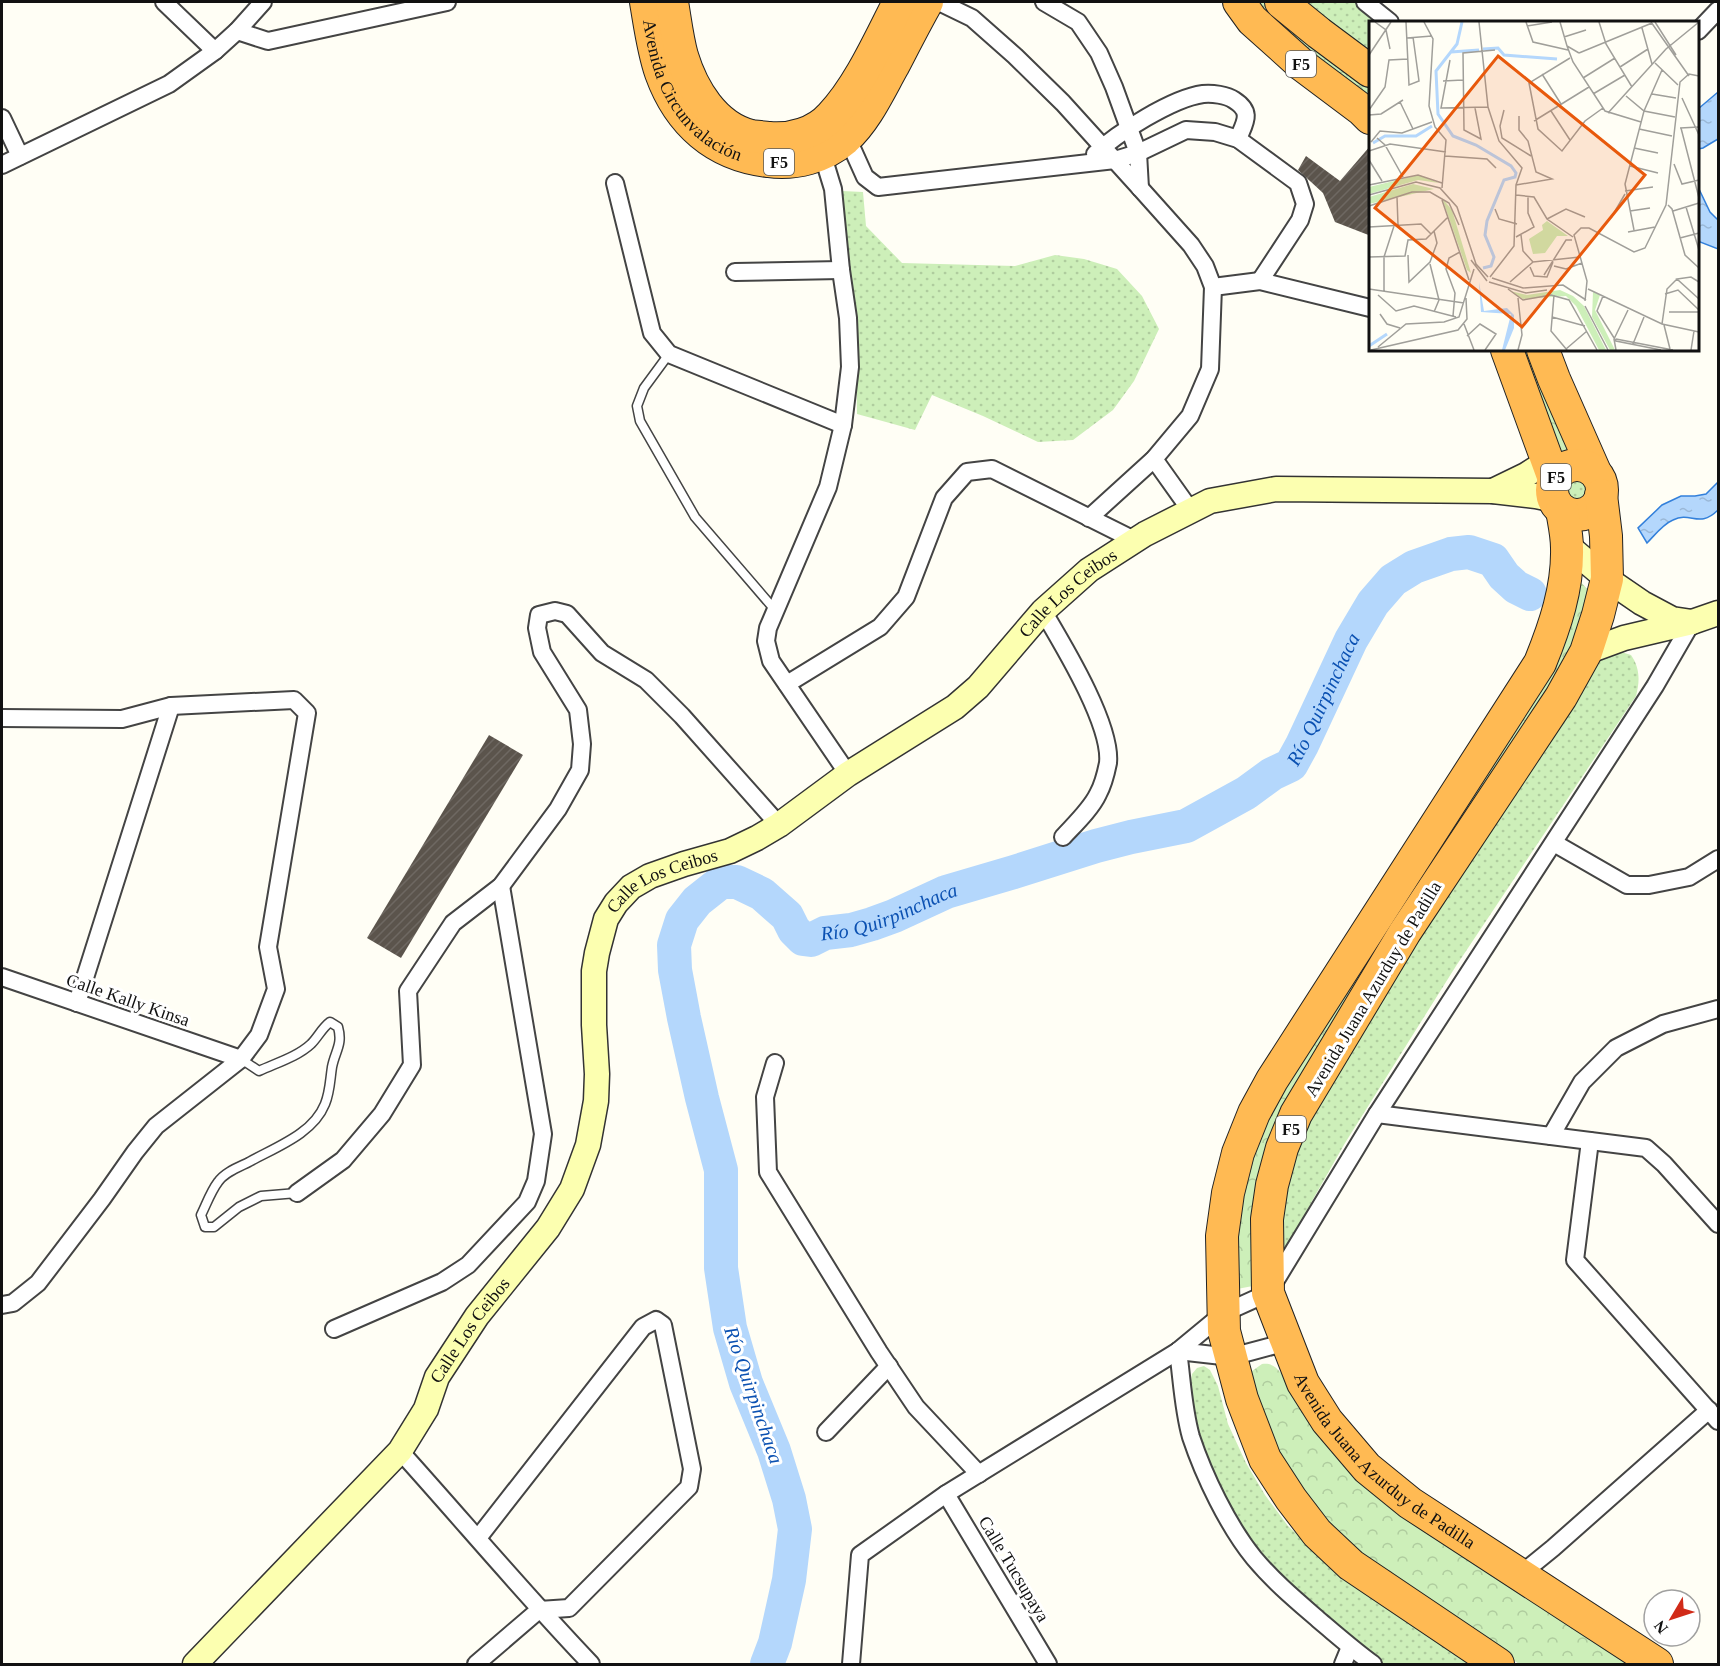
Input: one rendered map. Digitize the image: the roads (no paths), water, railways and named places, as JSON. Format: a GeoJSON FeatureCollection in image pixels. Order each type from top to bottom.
{"type":"FeatureCollection","features":[{"type":"Feature","properties":{"kind":"highway","name":"Avenida Circunvalación"},"geometry":{"type":"LineString","coordinates":[[646,2],[660,71],[668,89],[685,115],[703,135],[734,154],[777,163],[802,160],[834,145]]}},
{"type":"Feature","properties":{"kind":"highway","name":"Avenida Circunvalación"},"geometry":{"type":"LineString","coordinates":[[672,2],[682,55],[692,84],[702,99],[724,123],[740,132],[751,136],[775,138],[795,137],[815,129],[831,117],[852,90],[899,2]]}},
{"type":"Feature","properties":{"kind":"highway"},"geometry":{"type":"LineString","coordinates":[[834,145],[862,119],[927,2]]}},
{"type":"Feature","properties":{"kind":"highway","name":"F5"},"geometry":{"type":"LineString","coordinates":[[1239,2],[1252,20],[1293,58],[1369,116]]}},
{"type":"Feature","properties":{"kind":"highway","name":"F5"},"geometry":{"type":"LineString","coordinates":[[1281,2],[1369,69]]}},
{"type":"Feature","properties":{"kind":"highway","name":"Avenida Juana Azurduy de Padilla"},"geometry":{"type":"LineString","coordinates":[[1498,1665],[1351,1565],[1317,1533],[1265,1459],[1242,1399],[1224,1331],[1222,1236],[1228,1193],[1239,1153],[1254,1113],[1272,1080],[1540,663],[1552,633],[1561,602],[1567,545],[1555,488],[1507,351]]}},
{"type":"Feature","properties":{"kind":"highway","name":"Avenida Juana Azurduy de Padilla"},"geometry":{"type":"LineString","coordinates":[[1543,351],[1598,484],[1606,536],[1607,579],[1598,615],[1586,652],[1561,697],[1405,932],[1296,1114],[1282,1149],[1272,1185],[1267,1219],[1268,1293],[1303,1383],[1327,1421],[1367,1468],[1410,1503],[1657,1665]]}},
{"type":"Feature","properties":{"kind":"highway","name":"F5"},"geometry":{"type":"LineString","coordinates":[[1572,465],[1580,465],[1598,484],[1599,503],[1586,513],[1570,514],[1555,488],[1558,473],[1572,465]]}},
{"type":"Feature","properties":{"kind":"street"},"geometry":{"type":"LineString","coordinates":[[164,2],[215,51]]}},
{"type":"Feature","properties":{"kind":"street"},"geometry":{"type":"LineString","coordinates":[[2,165],[169,84],[215,51],[263,2]]}},
{"type":"Feature","properties":{"kind":"street"},"geometry":{"type":"LineString","coordinates":[[237,31],[268,41],[447,2]]}},
{"type":"Feature","properties":{"kind":"street"},"geometry":{"type":"LineString","coordinates":[[939,2],[972,18],[1063,103],[1191,245],[1205,266],[1213,287],[1210,369],[1190,416],[1154,459],[1089,518]]}},
{"type":"Feature","properties":{"kind":"street"},"geometry":{"type":"LineString","coordinates":[[1044,2],[1078,22],[1099,53],[1138,153],[1140,188]]}},
{"type":"Feature","properties":{"kind":"street"},"geometry":{"type":"LineString","coordinates":[[1365,2],[1389,21]]}},
{"type":"Feature","properties":{"kind":"street"},"geometry":{"type":"LineString","coordinates":[[1699,31],[1719,10]]}},
{"type":"Feature","properties":{"kind":"street"},"geometry":{"type":"LineString","coordinates":[[1086,163],[1129,128],[1189,97],[1206,93],[1229,97],[1241,104],[1246,111],[1247,118],[1238,139]]}},
{"type":"Feature","properties":{"kind":"street"},"geometry":{"type":"LineString","coordinates":[[2,118],[20,156]]}},
{"type":"Feature","properties":{"kind":"street"},"geometry":{"type":"LineString","coordinates":[[834,145],[878,187],[1115,160],[1138,153],[1186,130],[1215,132],[1238,139],[1298,183],[1305,204],[1300,220],[1260,281]]}},
{"type":"Feature","properties":{"kind":"street"},"geometry":{"type":"LineString","coordinates":[[834,145],[833,189],[848,318],[850,367],[843,425],[828,487],[768,628],[766,641],[771,661],[848,774]]}},
{"type":"Feature","properties":{"kind":"street"},"geometry":{"type":"LineString","coordinates":[[615,183],[652,333],[669,354],[843,425]]}},
{"type":"Feature","properties":{"kind":"street"},"geometry":{"type":"LineString","coordinates":[[735,272],[841,270]]}},
{"type":"Feature","properties":{"kind":"street"},"geometry":{"type":"LineString","coordinates":[[1213,287],[1260,281],[1369,308]]}},
{"type":"Feature","properties":{"kind":"street"},"geometry":{"type":"LineString","coordinates":[[1154,459],[1191,510]]}},
{"type":"Feature","properties":{"kind":"street"},"geometry":{"type":"LineString","coordinates":[[787,684],[880,627],[906,597],[944,498],[967,472],[992,469],[1134,540]]}},
{"type":"Feature","properties":{"kind":"street","name":"Calle Los Ceibos"},"geometry":{"type":"LineString","coordinates":[[1493,491],[1526,475],[1555,488]]}},
{"type":"Feature","properties":{"kind":"street","name":"Calle Los Ceibos"},"geometry":{"type":"LineString","coordinates":[[195,1665],[400,1451],[426,1409],[437,1377],[477,1316],[548,1228],[572,1189],[588,1145],[596,1101],[594,971],[597,953],[606,919],[616,903],[631,887],[650,876],[730,851],[779,825],[848,774],[955,707],[978,687],[1043,611],[1089,570],[1134,540],[1210,501],[1276,489],[1493,491],[1536,496],[1555,488]]}},
{"type":"Feature","properties":{"kind":"street"},"geometry":{"type":"LineString","coordinates":[[1567,545],[1607,579],[1642,603],[1672,619],[1692,622]]}},
{"type":"Feature","properties":{"kind":"street"},"geometry":{"type":"LineString","coordinates":[[297,1193],[343,1160],[382,1114],[412,1065],[408,991],[453,923],[501,886],[558,809],[580,770],[582,744],[578,710],[542,652],[537,628],[539,615],[555,610],[567,614],[602,653],[646,680],[682,716],[779,825]]}},
{"type":"Feature","properties":{"kind":"street"},"geometry":{"type":"LineString","coordinates":[[1043,611],[1082,681],[1104,733],[1108,761],[1097,796],[1063,837]]}},
{"type":"Feature","properties":{"kind":"street"},"geometry":{"type":"LineString","coordinates":[[1586,652],[1624,638],[1692,622],[1719,613]]}},
{"type":"Feature","properties":{"kind":"street"},"geometry":{"type":"LineString","coordinates":[[851,1665],[860,1555],[946,1494],[1178,1351],[1224,1313],[1268,1293],[1377,1114],[1654,687],[1692,622]]}},
{"type":"Feature","properties":{"kind":"street"},"geometry":{"type":"LineString","coordinates":[[2,718],[122,719],[171,706],[294,700],[307,713],[268,947],[276,989],[259,1035],[241,1059],[156,1126],[38,1283],[13,1303],[2,1305]]}},
{"type":"Feature","properties":{"kind":"street"},"geometry":{"type":"LineString","coordinates":[[77,1003],[171,706]]}},
{"type":"Feature","properties":{"kind":"street"},"geometry":{"type":"LineString","coordinates":[[1554,843],[1627,885],[1649,885],[1689,877],[1719,859]]}},
{"type":"Feature","properties":{"kind":"street"},"geometry":{"type":"LineString","coordinates":[[334,1329],[442,1282],[468,1265],[527,1202],[536,1180],[543,1134],[501,886]]}},
{"type":"Feature","properties":{"kind":"street","name":"Calle Kally Kinsa"},"geometry":{"type":"LineString","coordinates":[[2,977],[241,1059]]}},
{"type":"Feature","properties":{"kind":"street"},"geometry":{"type":"LineString","coordinates":[[1551,1136],[1582,1082],[1616,1048],[1663,1024],[1719,1009]]}},
{"type":"Feature","properties":{"kind":"street"},"geometry":{"type":"LineString","coordinates":[[775,1063],[765,1096],[768,1172],[916,1407],[979,1474]]}},
{"type":"Feature","properties":{"kind":"street"},"geometry":{"type":"LineString","coordinates":[[1377,1114],[1646,1148],[1719,1224]]}},
{"type":"Feature","properties":{"kind":"street"},"geometry":{"type":"LineString","coordinates":[[1521,1574],[1714,1415],[1575,1260],[1590,1141]]}},
{"type":"Feature","properties":{"kind":"street"},"geometry":{"type":"LineString","coordinates":[[476,1665],[539,1610],[569,1608],[689,1487],[692,1469],[663,1325],[656,1320],[643,1327],[478,1538]]}},
{"type":"Feature","properties":{"kind":"street"},"geometry":{"type":"LineString","coordinates":[[1178,1351],[1231,1357],[1287,1342]]}},
{"type":"Feature","properties":{"kind":"street"},"geometry":{"type":"LineString","coordinates":[[1178,1351],[1191,1435],[1223,1511],[1253,1557],[1286,1593],[1373,1665]]}},
{"type":"Feature","properties":{"kind":"street"},"geometry":{"type":"LineString","coordinates":[[826,1432],[889,1366]]}},
{"type":"Feature","properties":{"kind":"street"},"geometry":{"type":"LineString","coordinates":[[400,1451],[539,1610],[591,1665]]}},
{"type":"Feature","properties":{"kind":"street","name":"Calle Tucsupaya"},"geometry":{"type":"LineString","coordinates":[[946,1494],[1048,1665]]}},
{"type":"Feature","properties":{"kind":"street"},"geometry":{"type":"LineString","coordinates":[[1344,1665],[1350,1647]]}},
{"type":"Feature","properties":{"kind":"lane"},"geometry":{"type":"LineString","coordinates":[[669,354],[644,388],[637,406],[640,421],[695,517],[776,610]]}},
{"type":"Feature","properties":{"kind":"lane"},"geometry":{"type":"LineString","coordinates":[[241,1059],[259,1071],[301,1052],[330,1022],[339,1027],[341,1038],[332,1065],[330,1088],[325,1105],[311,1124],[296,1138],[230,1172],[218,1181],[201,1215],[205,1227],[214,1227],[239,1207],[261,1196],[297,1193]]}},
{"type":"Feature","properties":{"kind":"water"},"geometry":{"type":"Polygon","coordinates":[[[1718,92],[1718,139],[1699,149],[1699,108],[1718,92]]]}},
{"type":"Feature","properties":{"kind":"water"},"geometry":{"type":"Polygon","coordinates":[[[1699,189],[1710,212],[1718,220],[1718,249],[1700,242],[1699,189]]]}},
{"type":"Feature","properties":{"kind":"water"},"geometry":{"type":"Polygon","coordinates":[[[1718,482],[1718,510],[1705,518],[1685,517],[1673,520],[1662,527],[1647,543],[1638,528],[1662,505],[1681,496],[1706,494],[1718,482]]]}},
{"type":"Feature","properties":{"kind":"waterway","name":"Río Quirpinchaca"},"geometry":{"type":"LineString","coordinates":[[767,1664],[775,1643],[789,1580],[795,1529],[789,1499],[774,1451],[746,1383],[730,1328],[721,1268],[721,1170],[702,1098],[675,970],[674,945],[682,920],[697,901],[721,882],[737,882],[762,894],[787,916],[794,930],[803,939],[811,940],[825,933],[851,930],[872,924],[946,892],[1096,846],[1186,826],[1291,765],[1351,640],[1373,603],[1393,580],[1414,567],[1451,554],[1469,552],[1493,560],[1504,576],[1516,587],[1530,594]]}}]}
